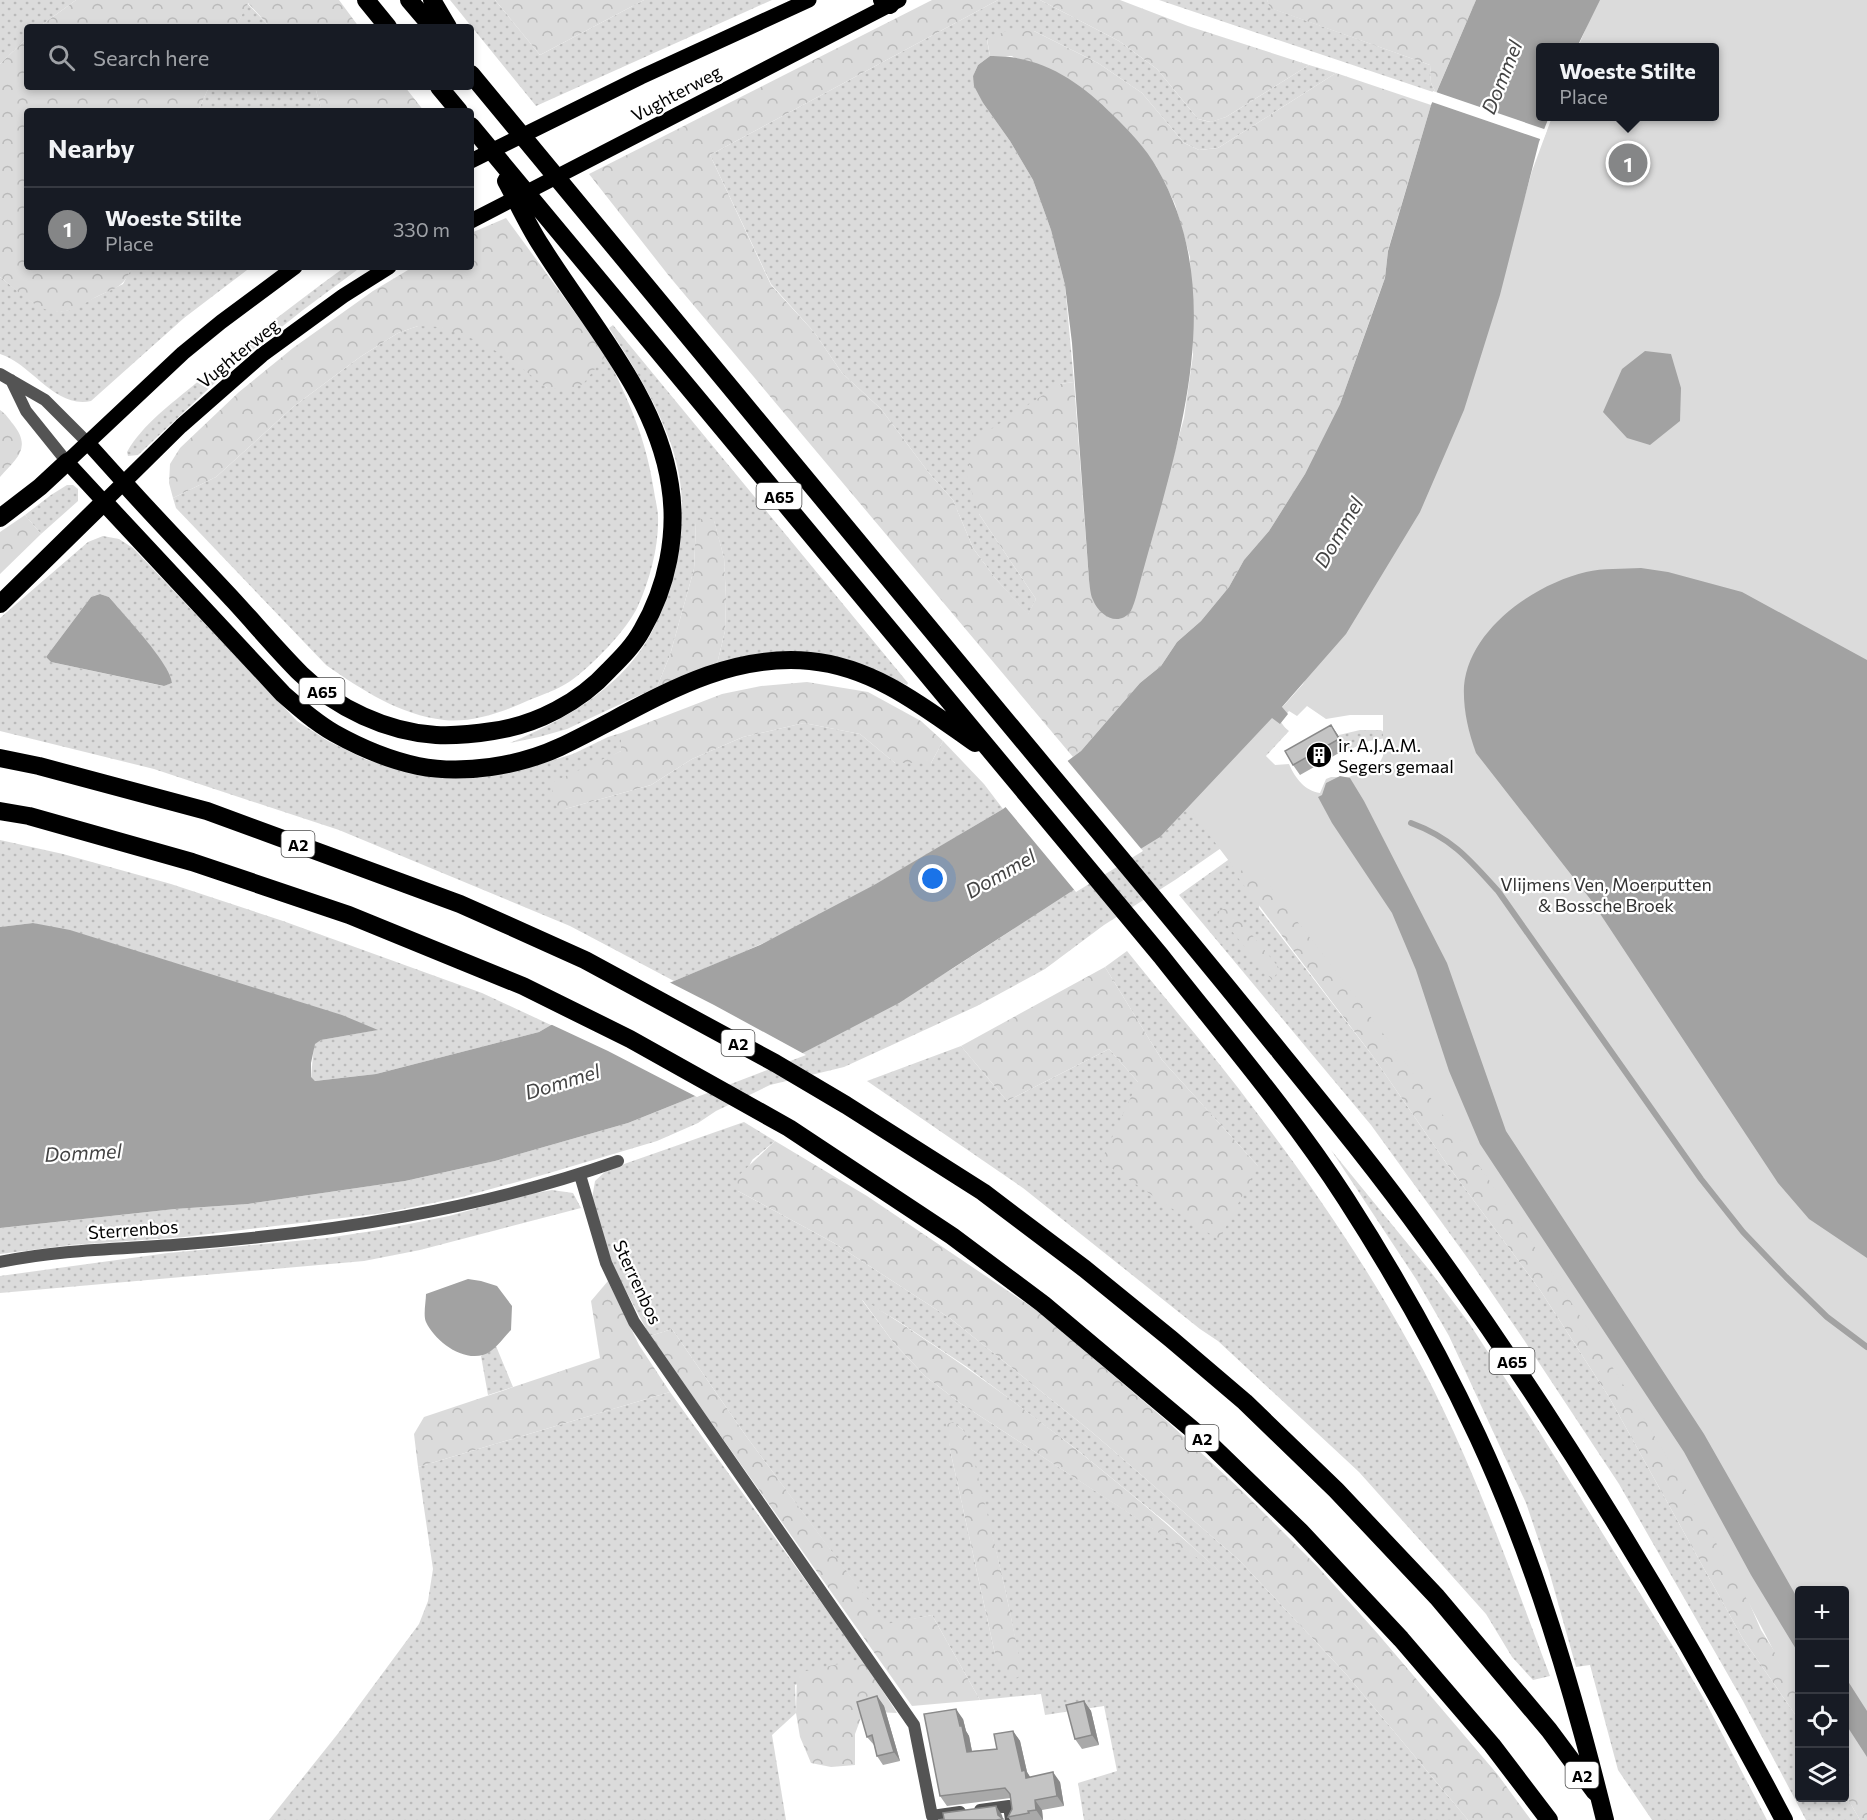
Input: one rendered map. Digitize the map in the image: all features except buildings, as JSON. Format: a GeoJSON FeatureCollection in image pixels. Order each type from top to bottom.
{"type":"FeatureCollection","features":[{"type":"Feature","properties":{"kind":"highway"},"geometry":{"type":"LineString","coordinates":[[366,0],[386,24]]}},
{"type":"Feature","properties":{"kind":"highway"},"geometry":{"type":"LineString","coordinates":[[409,0],[429,24]]}},
{"type":"Feature","properties":{"kind":"highway"},"geometry":{"type":"LineString","coordinates":[[432,0],[446,24]]}},
{"type":"Feature","properties":{"kind":"highway","name":"A65"},"geometry":{"type":"LineString","coordinates":[[474,72],[485,91]]}},
{"type":"Feature","properties":{"kind":"highway","name":"A65"},"geometry":{"type":"LineString","coordinates":[[474,78],[1187,938],[1347,1135],[1424,1236],[1508,1355],[1578,1461],[1674,1618],[1784,1820]]}},
{"type":"Feature","properties":{"kind":"highway"},"geometry":{"type":"LineString","coordinates":[[441,90],[456,108]]}},
{"type":"Feature","properties":{"kind":"highway","name":"A65"},"geometry":{"type":"LineString","coordinates":[[474,130],[1161,956],[1254,1073],[1346,1198],[1438,1356],[1478,1437],[1531,1569],[1557,1646],[1590,1757],[1605,1820]]}},
{"type":"Feature","properties":{"kind":"highway","name":"A65"},"geometry":{"type":"LineString","coordinates":[[124,483],[303,675],[345,707],[369,719],[417,733],[454,735],[501,730],[533,721],[568,704],[600,681],[641,632],[655,604],[665,574],[673,516],[670,484],[662,449],[625,369],[540,246],[489,147]]}},
{"type":"Feature","properties":{"kind":"highway"},"geometry":{"type":"LineString","coordinates":[[0,518],[40,487],[67,462]]}},
{"type":"Feature","properties":{"kind":"highway"},"geometry":{"type":"LineString","coordinates":[[0,604],[104,502]]}},
{"type":"Feature","properties":{"kind":"highway","name":"A65"},"geometry":{"type":"LineString","coordinates":[[104,502],[283,694],[310,717],[334,732],[374,751],[417,766],[446,769],[481,768],[516,762],[559,747],[664,692],[707,674],[746,664],[779,660],[811,661],[835,666],[883,682],[908,696],[996,758]]}},
{"type":"Feature","properties":{"kind":"highway","name":"A2"},"geometry":{"type":"LineString","coordinates":[[0,758],[39,766],[207,811],[460,904],[585,960],[756,1053],[846,1104],[983,1192],[1084,1269],[1245,1402],[1336,1490],[1429,1589],[1549,1730],[1615,1820]]}},
{"type":"Feature","properties":{"kind":"highway","name":"A2"},"geometry":{"type":"LineString","coordinates":[[0,811],[127,843],[291,894],[349,915],[524,986],[630,1039],[789,1128],[952,1236],[1043,1304],[1212,1446],[1300,1531],[1401,1639],[1492,1745],[1549,1820]]}},
{"type":"Feature","properties":{"kind":"main road","name":"Vughterweg"},"geometry":{"type":"LineString","coordinates":[[474,160],[641,77],[809,0]]}},
{"type":"Feature","properties":{"kind":"main road","name":"Vughterweg"},"geometry":{"type":"LineString","coordinates":[[474,219],[890,1]]}},
{"type":"Feature","properties":{"kind":"main road","name":"Vughterweg"},"geometry":{"type":"LineString","coordinates":[[67,462],[183,353],[291,270]]}},
{"type":"Feature","properties":{"kind":"main road","name":"Vughterweg"},"geometry":{"type":"LineString","coordinates":[[104,502],[181,426],[262,355],[343,296],[383,270]]}},
{"type":"Feature","properties":{"kind":"main road"},"geometry":{"type":"LineString","coordinates":[[88,443],[124,483]]}},
{"type":"Feature","properties":{"kind":"main road"},"geometry":{"type":"LineString","coordinates":[[67,462],[104,502]]}},
{"type":"Feature","properties":{"kind":"street"},"geometry":{"type":"LineString","coordinates":[[6,377],[45,399],[88,443]]}},
{"type":"Feature","properties":{"kind":"street"},"geometry":{"type":"LineString","coordinates":[[6,377],[26,411],[67,462]]}},
{"type":"Feature","properties":{"kind":"street"},"geometry":{"type":"LineString","coordinates":[[580,1174],[618,1161]]}},
{"type":"Feature","properties":{"kind":"street","name":"Sterrenbos"},"geometry":{"type":"LineString","coordinates":[[0,1262],[70,1251],[185,1244],[324,1230],[461,1206],[580,1174],[606,1263],[634,1322],[914,1725],[932,1816],[1009,1806],[1011,1820]]}},
{"type":"Feature","properties":{"kind":"green space"},"geometry":{"type":"Polygon","coordinates":[[[0,0],[76,0],[43,24],[24,24],[24,41],[0,64],[0,0]]]}},
{"type":"Feature","properties":{"kind":"green space"},"geometry":{"type":"Polygon","coordinates":[[[76,0],[339,0],[357,24],[267,24],[248,3],[238,24],[43,24],[76,0]]]}},
{"type":"Feature","properties":{"kind":"green space"},"geometry":{"type":"Polygon","coordinates":[[[450,0],[495,0],[540,55],[644,0],[772,0],[536,106],[474,30],[474,24],[469,24],[450,0]]]}},
{"type":"Feature","properties":{"kind":"green space"},"geometry":{"type":"Polygon","coordinates":[[[495,0],[644,0],[540,55],[495,0]]]}},
{"type":"Feature","properties":{"kind":"green space"},"geometry":{"type":"Polygon","coordinates":[[[932,0],[998,0],[710,155],[771,285],[814,332],[842,373],[881,409],[929,473],[953,500],[973,548],[995,578],[1028,614],[1036,599],[979,514],[967,477],[973,441],[1060,384],[1074,382],[1089,580],[1120,618],[1131,611],[1184,418],[1193,355],[1190,257],[1175,204],[1156,166],[1012,56],[990,56],[987,39],[1009,30],[1034,31],[1098,63],[1142,93],[1184,143],[1199,150],[1218,148],[1336,73],[1431,105],[1388,250],[1385,278],[1340,404],[1305,474],[1269,531],[1244,560],[1229,587],[1201,621],[1177,642],[1161,666],[1140,683],[1081,751],[1073,757],[669,276],[589,174],[932,0]]]}},
{"type":"Feature","properties":{"kind":"green space"},"geometry":{"type":"Polygon","coordinates":[[[998,0],[1040,0],[1119,41],[1157,69],[1198,119],[1210,122],[1226,117],[1309,65],[1336,73],[1218,148],[1199,150],[1184,143],[1142,93],[1098,63],[1034,31],[987,40],[990,56],[978,65],[973,76],[983,103],[1010,141],[1033,180],[1051,230],[1065,285],[1074,382],[1060,384],[979,514],[1036,599],[1028,615],[995,578],[973,548],[953,500],[929,473],[881,409],[842,373],[814,332],[771,284],[710,155],[998,0]]]}},
{"type":"Feature","properties":{"kind":"green space"},"geometry":{"type":"Polygon","coordinates":[[[1040,0],[1120,0],[1188,26],[1309,65],[1226,117],[1211,122],[1198,119],[1157,69],[1119,41],[1040,0]]]}},
{"type":"Feature","properties":{"kind":"green space"},"geometry":{"type":"Polygon","coordinates":[[[1159,0],[1267,0],[1271,8],[1430,65],[1431,83],[1436,93],[1159,0]]]}},
{"type":"Feature","properties":{"kind":"green space"},"geometry":{"type":"Polygon","coordinates":[[[1267,0],[1476,0],[1436,93],[1431,83],[1430,65],[1270,8],[1267,0]]]}},
{"type":"Feature","properties":{"kind":"green space","name":"Vlijmens Ven, Moerputten & Bossche Broek"},"geometry":{"type":"Polygon","coordinates":[[[1598,0],[1867,0],[1867,1798],[1849,1774],[1849,1586],[1795,1586],[1795,1693],[1718,1546],[1675,1470],[1583,1321],[1486,1175],[1413,1073],[1252,863],[1238,873],[1188,807],[1303,684],[1485,338],[1532,171],[1551,121],[1719,121],[1719,43],[1580,43],[1598,0]],[[1307,706],[1297,716],[1289,711],[1280,721],[1286,729],[1265,755],[1275,765],[1289,764],[1301,783],[1310,790],[1320,793],[1326,779],[1349,777],[1379,764],[1383,756],[1383,715],[1350,715],[1326,719],[1307,706]]]}},
{"type":"Feature","properties":{"kind":"green space"},"geometry":{"type":"Polygon","coordinates":[[[247,3],[267,24],[237,24],[247,3]]]}},
{"type":"Feature","properties":{"kind":"green space"},"geometry":{"type":"Polygon","coordinates":[[[24,41],[24,90],[208,90],[199,108],[24,108],[24,270],[130,270],[119,286],[65,311],[52,311],[36,305],[0,277],[0,64],[24,41]]]}},
{"type":"Feature","properties":{"kind":"green space"},"geometry":{"type":"Polygon","coordinates":[[[208,90],[316,90],[321,108],[199,108],[208,90]]]}},
{"type":"Feature","properties":{"kind":"green space"},"geometry":{"type":"Polygon","coordinates":[[[316,90],[407,90],[422,108],[321,108],[316,90]]]}},
{"type":"Feature","properties":{"kind":"green space"},"geometry":{"type":"Polygon","coordinates":[[[506,218],[606,355],[583,384],[570,390],[547,388],[509,358],[473,339],[440,327],[418,326],[398,333],[360,357],[293,407],[216,477],[173,498],[169,483],[170,464],[180,448],[239,392],[293,348],[373,291],[408,270],[474,270],[474,232],[506,218]]]}},
{"type":"Feature","properties":{"kind":"green space"},"geometry":{"type":"Polygon","coordinates":[[[130,270],[247,270],[184,318],[91,401],[78,402],[66,398],[12,359],[0,354],[0,277],[32,302],[58,312],[69,310],[123,284],[130,270]]]}},
{"type":"Feature","properties":{"kind":"green space"},"geometry":{"type":"Polygon","coordinates":[[[341,270],[357,270],[235,364],[138,455],[128,456],[127,452],[149,423],[269,324],[341,270]]]}},
{"type":"Feature","properties":{"kind":"green space"},"geometry":{"type":"Polygon","coordinates":[[[613,325],[908,683],[907,685],[850,661],[814,653],[778,654],[717,664],[725,631],[724,558],[714,521],[696,522],[694,569],[670,655],[657,687],[567,729],[510,743],[557,721],[601,692],[637,655],[651,633],[663,603],[681,515],[680,479],[674,452],[665,428],[643,384],[609,328],[613,325]]]}},
{"type":"Feature","properties":{"kind":"green space"},"geometry":{"type":"Polygon","coordinates":[[[418,326],[442,327],[484,343],[512,359],[547,388],[606,355],[629,404],[641,437],[651,472],[658,511],[653,562],[638,606],[626,626],[598,658],[559,688],[497,713],[465,720],[444,720],[412,713],[382,700],[326,665],[176,508],[173,498],[216,477],[293,407],[360,357],[398,333],[418,326]]]}},
{"type":"Feature","properties":{"kind":"green space"},"geometry":{"type":"Polygon","coordinates":[[[0,410],[19,432],[22,446],[17,458],[0,477],[0,410]]]}},
{"type":"Feature","properties":{"kind":"green space"},"geometry":{"type":"Polygon","coordinates":[[[67,485],[73,485],[78,489],[78,501],[41,534],[25,515],[67,485]]]}},
{"type":"Feature","properties":{"kind":"green space"},"geometry":{"type":"Polygon","coordinates":[[[25,515],[41,534],[0,574],[0,532],[25,515]]]}},
{"type":"Feature","properties":{"kind":"green space"},"geometry":{"type":"Polygon","coordinates":[[[705,517],[714,520],[724,558],[725,631],[717,664],[657,687],[670,655],[694,569],[696,522],[705,517]]]}},
{"type":"Feature","properties":{"kind":"green space"},"geometry":{"type":"Polygon","coordinates":[[[103,536],[119,539],[133,548],[297,721],[328,741],[367,760],[404,769],[534,766],[573,754],[621,733],[621,751],[608,758],[565,809],[651,785],[692,759],[743,737],[804,723],[860,734],[895,763],[931,763],[943,741],[984,784],[1003,809],[821,914],[748,950],[674,981],[570,926],[339,830],[154,769],[0,731],[0,618],[88,542],[103,536]],[[100,594],[91,597],[46,657],[51,662],[163,686],[172,683],[154,651],[109,597],[100,594]]]}},
{"type":"Feature","properties":{"kind":"green space"},"geometry":{"type":"Polygon","coordinates":[[[807,682],[868,692],[921,721],[943,741],[931,763],[895,763],[860,734],[804,723],[743,737],[692,759],[651,785],[565,809],[557,807],[552,797],[553,782],[621,751],[621,733],[722,694],[761,686],[807,682]]]}},
{"type":"Feature","properties":{"kind":"green space"},"geometry":{"type":"Polygon","coordinates":[[[1272,717],[1289,731],[1265,757],[1280,769],[1263,819],[1175,880],[1104,925],[1045,969],[977,1006],[844,1067],[770,1085],[716,1111],[698,1123],[657,1141],[462,1197],[384,1213],[184,1237],[71,1245],[0,1254],[0,1228],[175,1209],[248,1204],[405,1181],[495,1161],[628,1123],[803,1053],[952,969],[1012,930],[1260,730],[1272,717]]]}},
{"type":"Feature","properties":{"kind":"green space"},"geometry":{"type":"Polygon","coordinates":[[[1360,730],[1381,730],[1385,733],[1386,738],[1369,741],[1344,752],[1338,740],[1339,735],[1360,730]]]}},
{"type":"Feature","properties":{"kind":"green space"},"geometry":{"type":"Polygon","coordinates":[[[1270,830],[1259,908],[1372,1055],[1449,1167],[1540,1290],[1609,1397],[1743,1639],[1795,1714],[1795,1799],[1743,1701],[1619,1484],[1524,1340],[1371,1125],[1179,895],[1270,830]]]}},
{"type":"Feature","properties":{"kind":"green space"},"geometry":{"type":"Polygon","coordinates":[[[0,840],[63,854],[171,884],[283,921],[482,993],[551,1025],[539,1032],[376,1074],[315,1081],[311,1078],[314,1044],[321,1040],[377,1030],[33,923],[0,927],[0,840]]]}},
{"type":"Feature","properties":{"kind":"green space"},"geometry":{"type":"Polygon","coordinates":[[[1247,864],[1254,865],[1480,1144],[1684,1452],[1761,1630],[1795,1684],[1795,1714],[1743,1639],[1609,1397],[1540,1290],[1449,1167],[1372,1055],[1236,875],[1247,864]]]}},
{"type":"Feature","properties":{"kind":"green space"},"geometry":{"type":"Polygon","coordinates":[[[1229,907],[1280,969],[1272,980],[1216,912],[1229,907]]]}},
{"type":"Feature","properties":{"kind":"green space"},"geometry":{"type":"Polygon","coordinates":[[[1127,951],[1278,1141],[1338,1227],[1394,1316],[1432,1386],[1469,1468],[1550,1676],[1533,1680],[1512,1657],[1486,1614],[1359,1472],[1218,1341],[1023,1188],[867,1081],[961,1046],[1007,1101],[1109,1049],[1138,1082],[1258,1166],[1162,1060],[1105,967],[1127,951]]]}},
{"type":"Feature","properties":{"kind":"green space"},"geometry":{"type":"Polygon","coordinates":[[[1105,967],[1162,1060],[1258,1166],[1219,1240],[1101,1161],[1138,1082],[1109,1049],[1007,1101],[961,1046],[1105,967]]]}},
{"type":"Feature","properties":{"kind":"green space"},"geometry":{"type":"Polygon","coordinates":[[[744,1122],[775,1141],[752,1160],[738,1191],[834,1243],[951,1319],[1093,1433],[1239,1560],[1346,1674],[1468,1820],[1084,1820],[1078,1783],[1117,1771],[1104,1706],[1045,1715],[1041,1694],[980,1700],[932,1615],[886,1625],[746,1436],[672,1329],[650,1336],[610,1261],[592,1199],[595,1181],[607,1170],[744,1122]],[[862,1300],[893,1342],[925,1376],[960,1403],[1220,1572],[1168,1524],[1076,1449],[967,1367],[862,1300]],[[953,1422],[947,1424],[951,1454],[995,1654],[1021,1675],[1010,1613],[988,1521],[963,1430],[953,1422]]]}},
{"type":"Feature","properties":{"kind":"green space"},"geometry":{"type":"Polygon","coordinates":[[[775,1141],[867,1196],[1042,1314],[1169,1423],[1241,1490],[1318,1567],[1498,1775],[1531,1820],[1468,1820],[1346,1674],[1239,1560],[1093,1433],[951,1319],[834,1243],[738,1191],[737,1177],[775,1141]]]}},
{"type":"Feature","properties":{"kind":"green space"},"geometry":{"type":"Polygon","coordinates":[[[1331,1150],[1430,1271],[1469,1323],[1527,1412],[1704,1699],[1767,1820],[1652,1820],[1618,1770],[1590,1665],[1576,1667],[1549,1571],[1526,1503],[1449,1336],[1416,1279],[1331,1150]]]}},
{"type":"Feature","properties":{"kind":"green space"},"geometry":{"type":"Polygon","coordinates":[[[552,1190],[573,1193],[581,1208],[420,1250],[364,1261],[0,1293],[0,1276],[168,1253],[327,1238],[379,1230],[449,1216],[552,1190]]]}},
{"type":"Feature","properties":{"kind":"green space"},"geometry":{"type":"Polygon","coordinates":[[[608,1281],[639,1345],[670,1392],[418,1467],[414,1434],[424,1417],[600,1358],[591,1301],[608,1281]]]}},
{"type":"Feature","properties":{"kind":"green space"},"geometry":{"type":"Polygon","coordinates":[[[861,1298],[1004,1394],[1139,1501],[1225,1576],[960,1403],[925,1376],[893,1342],[861,1298]]]}},
{"type":"Feature","properties":{"kind":"green space"},"geometry":{"type":"Polygon","coordinates":[[[672,1329],[746,1436],[886,1624],[932,1615],[980,1700],[912,1706],[650,1336],[672,1329]]]}},
{"type":"Feature","properties":{"kind":"green space"},"geometry":{"type":"Polygon","coordinates":[[[496,1346],[513,1387],[488,1395],[481,1356],[496,1346]]]}},
{"type":"Feature","properties":{"kind":"green space"},"geometry":{"type":"Polygon","coordinates":[[[670,1392],[862,1659],[795,1685],[796,1713],[772,1735],[786,1820],[269,1820],[340,1731],[419,1624],[428,1601],[433,1569],[418,1467],[670,1392]]]}},
{"type":"Feature","properties":{"kind":"green space"},"geometry":{"type":"Polygon","coordinates":[[[953,1422],[963,1430],[969,1440],[998,1557],[1022,1675],[1014,1679],[1003,1672],[995,1654],[951,1454],[946,1424],[953,1422]]]}},
{"type":"Feature","properties":{"kind":"green space"},"geometry":{"type":"Polygon","coordinates":[[[862,1659],[897,1713],[874,1712],[862,1715],[855,1734],[855,1765],[831,1767],[811,1763],[800,1737],[796,1713],[797,1673],[862,1659]]]}},
{"type":"Feature","properties":{"kind":"green space"},"geometry":{"type":"Polygon","coordinates":[[[1849,1767],[1867,1794],[1867,1820],[1860,1820],[1849,1801],[1849,1767]]]}},
{"type":"Feature","properties":{"kind":"green space"},"geometry":{"type":"Polygon","coordinates":[[[1849,1801],[1860,1820],[1806,1820],[1796,1802],[1849,1801]]]}},
{"type":"Feature","properties":{"kind":"water","name":"Dommel"},"geometry":{"type":"Polygon","coordinates":[[[1476,0],[1600,0],[1579,43],[1536,43],[1536,121],[1547,121],[1539,142],[1500,295],[1464,410],[1420,512],[1346,634],[1282,707],[1288,714],[1280,724],[1272,718],[1160,837],[899,1003],[803,1053],[628,1123],[495,1161],[405,1181],[248,1204],[175,1209],[0,1228],[0,927],[33,923],[70,930],[342,1015],[378,1030],[321,1040],[315,1044],[311,1077],[315,1081],[376,1074],[539,1032],[551,1025],[619,1004],[760,945],[874,885],[1003,809],[1081,751],[1140,683],[1161,666],[1177,642],[1201,621],[1229,587],[1244,560],[1269,531],[1305,474],[1340,404],[1385,278],[1388,251],[1431,105],[1476,0]]]}},
{"type":"Feature","properties":{"kind":"water"},"geometry":{"type":"Polygon","coordinates":[[[990,56],[1009,57],[1042,65],[1058,72],[1087,91],[1131,134],[1153,161],[1180,219],[1191,272],[1194,327],[1189,381],[1179,436],[1136,597],[1131,611],[1120,619],[1104,615],[1091,595],[1072,343],[1065,285],[1051,230],[1033,180],[974,86],[973,76],[978,65],[990,56]]]}},
{"type":"Feature","properties":{"kind":"water"},"geometry":{"type":"Polygon","coordinates":[[[1645,351],[1671,354],[1681,388],[1680,421],[1650,445],[1627,438],[1603,412],[1622,369],[1645,351]]]}},
{"type":"Feature","properties":{"kind":"water"},"geometry":{"type":"Polygon","coordinates":[[[1641,568],[1668,572],[1742,592],[1867,660],[1867,1258],[1809,1219],[1778,1183],[1591,900],[1476,753],[1473,745],[1465,712],[1464,686],[1469,665],[1478,646],[1491,628],[1526,598],[1566,578],[1606,569],[1641,568]]]}},
{"type":"Feature","properties":{"kind":"water"},"geometry":{"type":"Polygon","coordinates":[[[100,594],[109,597],[145,639],[164,664],[172,683],[164,686],[51,662],[46,657],[91,597],[100,594]]]}},
{"type":"Feature","properties":{"kind":"water"},"geometry":{"type":"Polygon","coordinates":[[[1340,776],[1350,778],[1364,801],[1447,963],[1506,1131],[1704,1434],[1795,1594],[1795,1647],[1751,1575],[1684,1452],[1480,1144],[1449,1071],[1416,970],[1392,913],[1332,823],[1318,797],[1322,795],[1326,783],[1340,776]]]}},
{"type":"Feature","properties":{"kind":"water"},"geometry":{"type":"Polygon","coordinates":[[[468,1279],[497,1286],[512,1306],[511,1330],[495,1348],[483,1355],[466,1355],[450,1348],[436,1336],[425,1319],[426,1294],[468,1279]]]}},
{"type":"Feature","properties":{"kind":"water"},"geometry":{"type":"Polygon","coordinates":[[[1849,1683],[1867,1711],[1867,1757],[1849,1729],[1849,1683]]]}},
{"type":"Feature","properties":{"kind":"pier"},"geometry":{"type":"Polygon","coordinates":[[[1433,91],[1547,130],[1543,140],[1429,101],[1433,91]]]}},
{"type":"Feature","properties":{"kind":"pier"},"geometry":{"type":"Polygon","coordinates":[[[1066,759],[1143,851],[1076,892],[1003,804],[1066,759]]]}},
{"type":"Feature","properties":{"kind":"pier"},"geometry":{"type":"Polygon","coordinates":[[[667,981],[806,1055],[697,1097],[548,1023],[618,1001],[667,981]]]}},
{"type":"Feature","properties":{"kind":"waterway"},"geometry":{"type":"LineString","coordinates":[[1411,823],[1449,843],[1469,860],[1498,891],[1701,1179],[1743,1232],[1827,1317],[1867,1347]]}},
{"type":"Feature","properties":{"kind":"place","name":"Woeste Stilte"},"geometry":{"type":"Point","coordinates":[1628,163]}},
{"type":"Feature","properties":{"kind":"place","name":"ir. A.J.A.M. Segers gemaal"},"geometry":{"type":"Point","coordinates":[1319,755]}}]}
